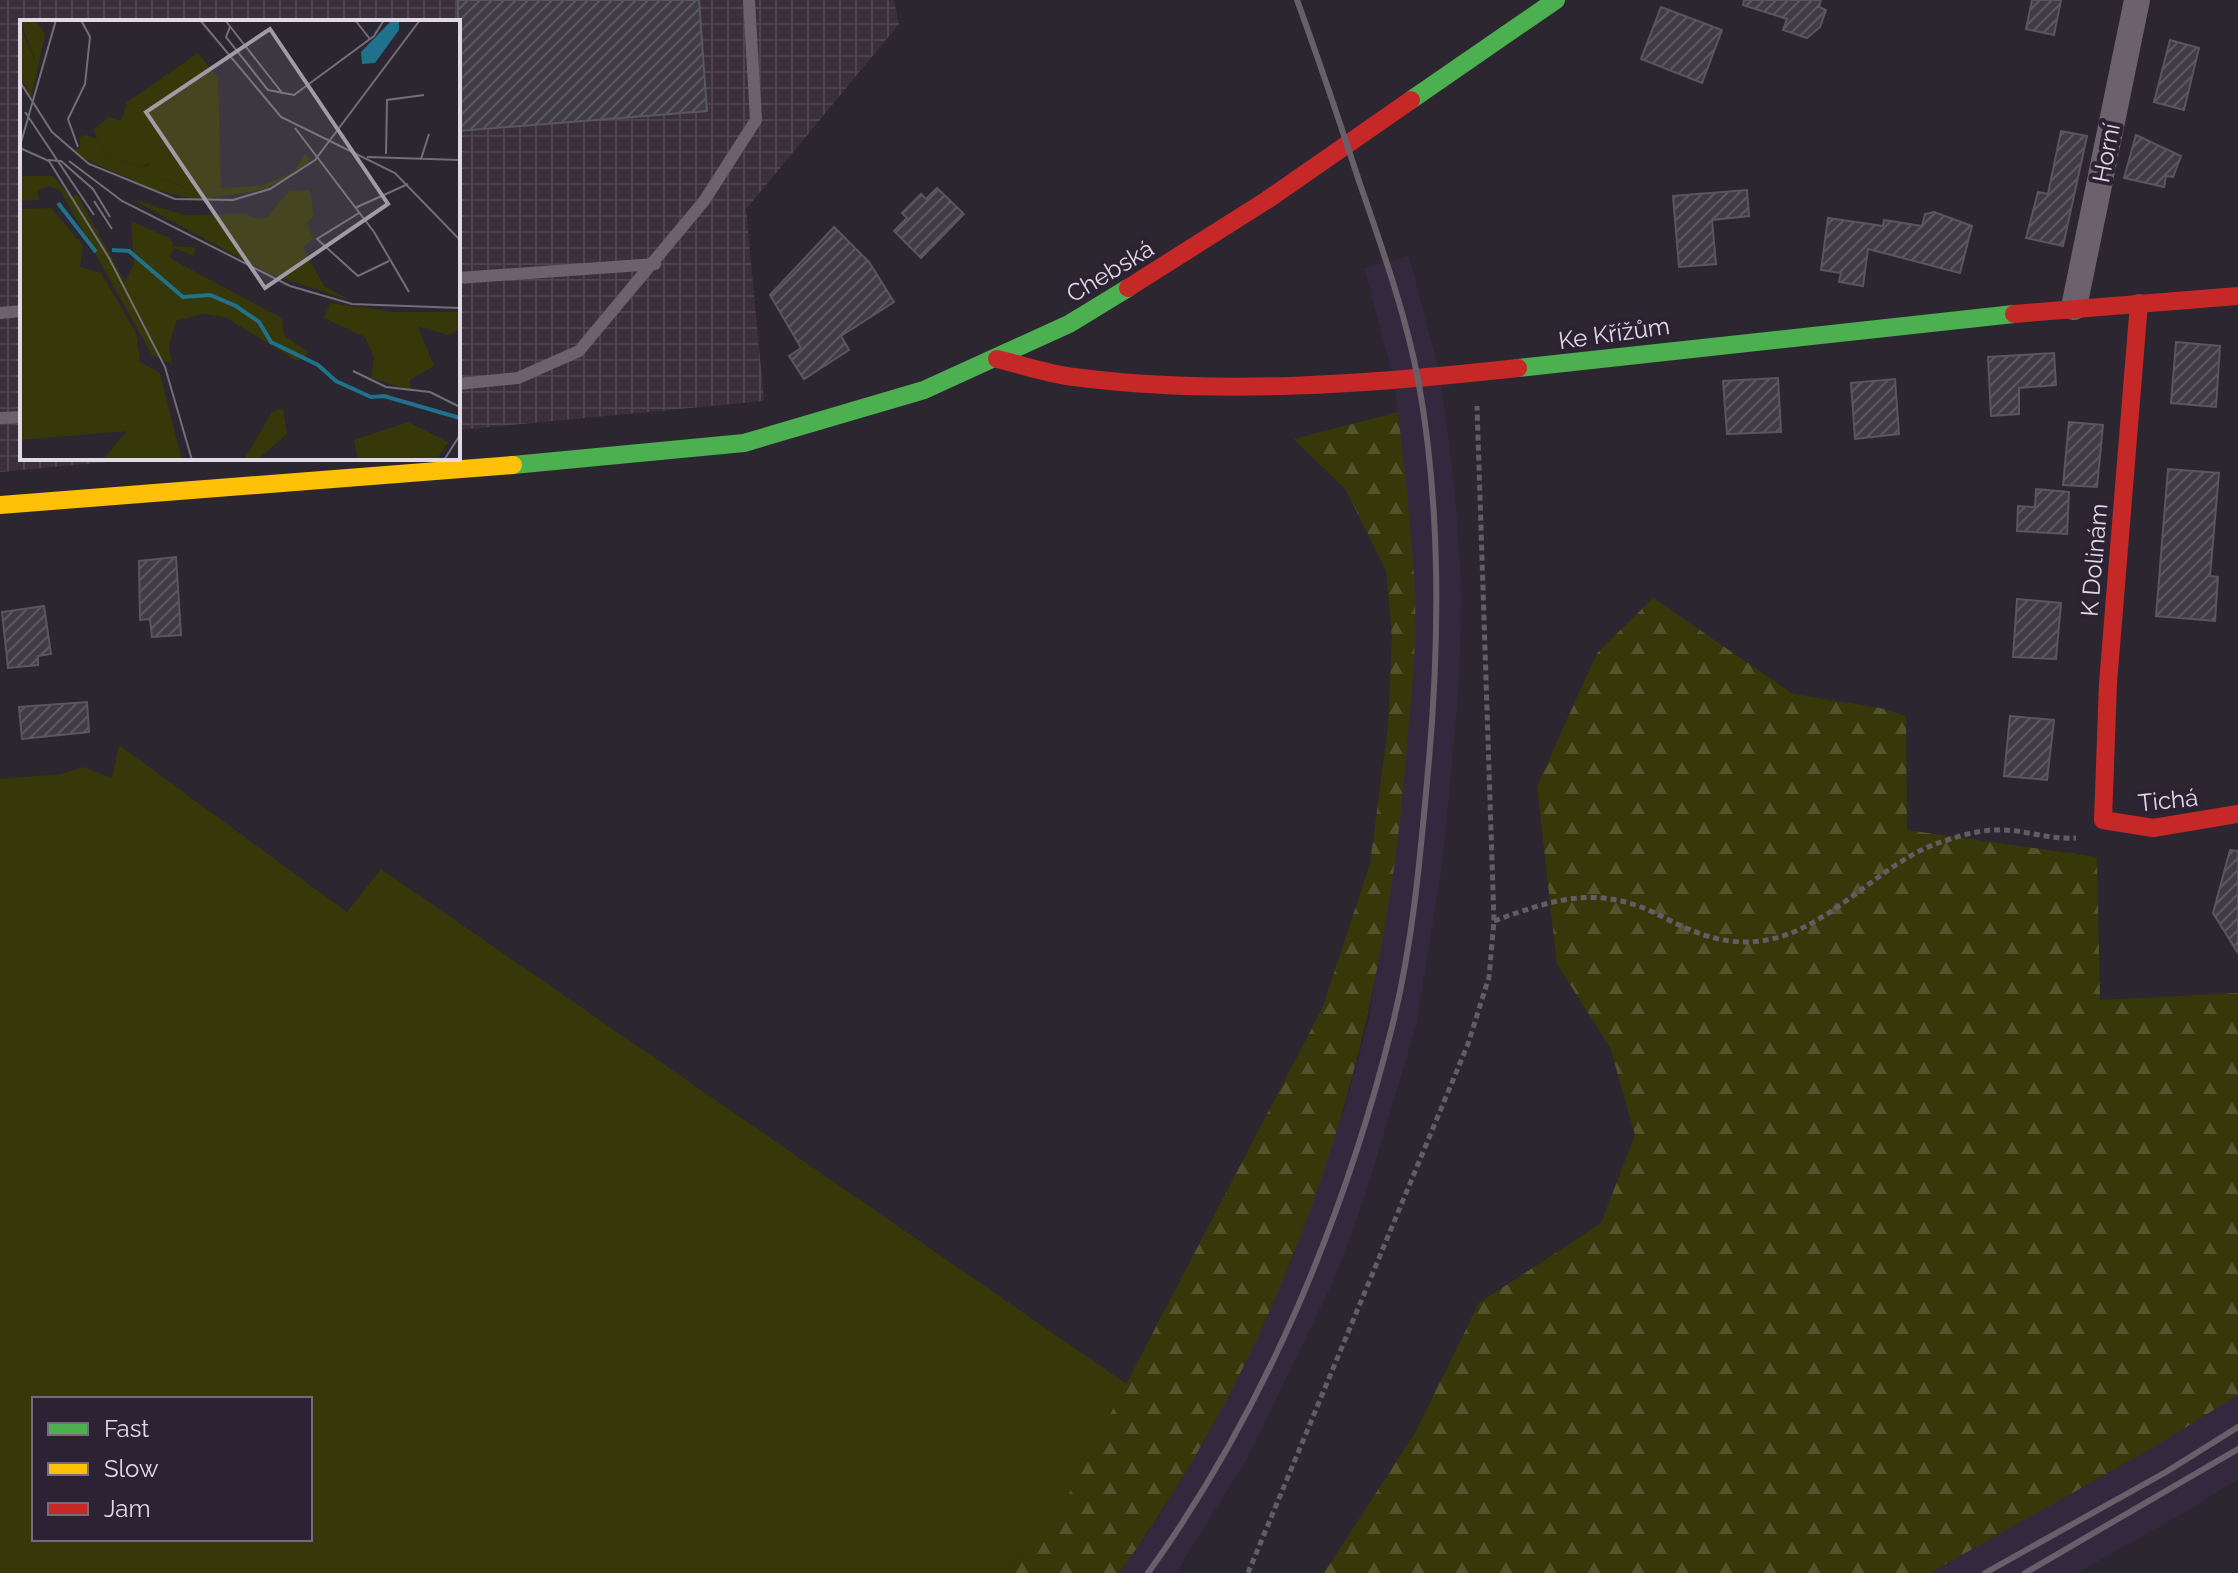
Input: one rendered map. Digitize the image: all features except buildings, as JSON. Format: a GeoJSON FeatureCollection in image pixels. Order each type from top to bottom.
{"type":"FeatureCollection","features":[{"type":"Feature","properties":{"kind":"street","name":"Chebská"},"geometry":{"type":"LineString","coordinates":[[0,505],[632,456],[744,443],[924,390],[1069,324],[1155,272],[1556,0]]}},
{"type":"Feature","properties":{"kind":"street","name":"Horní"},"geometry":{"type":"LineString","coordinates":[[2074,307],[2137,0]]}},
{"type":"Feature","properties":{"kind":"street","name":"Ke Křížům"},"geometry":{"type":"LineString","coordinates":[[997,359],[1071,377],[1178,387],[1476,374],[1684,347],[2074,307],[2238,296]]}},
{"type":"Feature","properties":{"kind":"street","name":"K Dolinám"},"geometry":{"type":"LineString","coordinates":[[2106,821],[2108,683],[2139,303]]}},
{"type":"Feature","properties":{"kind":"street","name":"Tichá"},"geometry":{"type":"LineString","coordinates":[[2106,821],[2124,828],[2162,829],[2238,814]]}},
{"type":"Feature","properties":{"kind":"lane"},"geometry":{"type":"LineString","coordinates":[[460,384],[518,378],[579,351],[655,264],[720,180],[756,120],[749,0]]}},
{"type":"Feature","properties":{"kind":"lane"},"geometry":{"type":"LineString","coordinates":[[460,278],[655,264]]}},
{"type":"Feature","properties":{"kind":"lane"},"geometry":{"type":"LineString","coordinates":[[0,313],[20,311]]}},
{"type":"Feature","properties":{"kind":"lane"},"geometry":{"type":"LineString","coordinates":[[0,418],[20,417]]}},
{"type":"Feature","properties":{"kind":"path"},"geometry":{"type":"LineString","coordinates":[[1248,1573],[1468,1044],[1489,977],[1494,921],[1476,374]]}},
{"type":"Feature","properties":{"kind":"path"},"geometry":{"type":"LineString","coordinates":[[1494,921],[1563,898],[1598,896],[1631,904],[1689,930],[1747,943],[1817,919],[1907,858],[1936,844],[1998,829],[2081,837],[2106,821]]}},
{"type":"Feature","properties":{"kind":"shaded area"},"geometry":{"type":"Polygon","coordinates":[[[0,0],[894,0],[899,24],[746,209],[764,401],[460,430],[460,20],[20,20],[20,460],[129,460],[0,472],[0,0]]]}},
{"type":"Feature","properties":{"kind":"shaded area"},"geometry":{"type":"Polygon","coordinates":[[[1409,256],[1440,375],[1455,492],[1462,597],[1458,699],[1442,867],[1416,1026],[1365,1196],[1335,1278],[1248,1457],[1176,1573],[1119,1573],[1153,1526],[1208,1435],[1292,1260],[1347,1100],[1370,1015],[1411,696],[1415,598],[1395,384],[1364,268],[1409,256]]]}},
{"type":"Feature","properties":{"kind":"shaded area"},"geometry":{"type":"Polygon","coordinates":[[[2238,1395],[2238,1479],[2191,1509],[2077,1573],[1930,1573],[2154,1447],[2238,1395]]]}},
{"type":"Feature","properties":{"kind":"green space"},"geometry":{"type":"Polygon","coordinates":[[[1398,412],[1415,595],[1414,660],[1405,767],[1393,875],[1374,982],[1349,1087],[1318,1190],[1279,1290],[1233,1388],[1180,1482],[1119,1573],[1005,1573],[1066,1499],[1322,1009],[1370,864],[1388,726],[1392,637],[1386,570],[1346,490],[1294,439],[1398,412]]]}},
{"type":"Feature","properties":{"kind":"green space"},"geometry":{"type":"Polygon","coordinates":[[[1653,598],[1793,694],[1880,708],[1906,716],[1907,830],[2097,857],[2100,1000],[2238,993],[2238,1395],[2154,1447],[1930,1573],[1324,1573],[1415,1433],[1479,1303],[1601,1223],[1635,1135],[1610,1047],[1557,964],[1537,786],[1597,653],[1653,598]]]}},
{"type":"Feature","properties":{"kind":"green space"},"geometry":{"type":"Polygon","coordinates":[[[119,745],[347,912],[381,869],[1128,1385],[1066,1499],[1005,1573],[0,1573],[0,779],[61,774],[83,767],[112,778],[119,745]]]}},
{"type":"Feature","properties":{"kind":"railway"},"geometry":{"type":"LineString","coordinates":[[1148,1573],[1229,1446],[1296,1310],[1325,1239],[1351,1168],[1393,1023],[1412,925],[1423,826],[1433,713],[1436,617],[1434,522],[1426,426],[1413,354],[1384,254],[1297,0]]}},
{"type":"Feature","properties":{"kind":"railway"},"geometry":{"type":"LineString","coordinates":[[1985,1573],[2166,1472],[2238,1427]]}},
{"type":"Feature","properties":{"kind":"railway"},"geometry":{"type":"LineString","coordinates":[[2025,1573],[2238,1449]]}},
{"type":"Feature","properties":{"kind":"traffic: fast"},"geometry":{"type":"LineString","coordinates":[[1411,100],[1556,0]]}},
{"type":"Feature","properties":{"kind":"traffic: fast"},"geometry":{"type":"LineString","coordinates":[[513,465],[744,443],[924,390],[1069,324],[1128,288]]}},
{"type":"Feature","properties":{"kind":"traffic: fast"},"geometry":{"type":"LineString","coordinates":[[1518,368],[2014,314]]}},
{"type":"Feature","properties":{"kind":"traffic: slow"},"geometry":{"type":"LineString","coordinates":[[0,505],[513,465]]}},
{"type":"Feature","properties":{"kind":"traffic: jam"},"geometry":{"type":"LineString","coordinates":[[1128,288],[1267,200],[1411,100]]}},
{"type":"Feature","properties":{"kind":"traffic: jam"},"geometry":{"type":"LineString","coordinates":[[2014,314],[2238,296]]}},
{"type":"Feature","properties":{"kind":"traffic: jam"},"geometry":{"type":"LineString","coordinates":[[2139,303],[2108,683],[2103,820],[2153,828],[2238,814]]}},
{"type":"Feature","properties":{"kind":"traffic: jam"},"geometry":{"type":"LineString","coordinates":[[997,359],[1064,376],[1129,383],[1240,387],[1352,383],[1518,368]]}}]}
